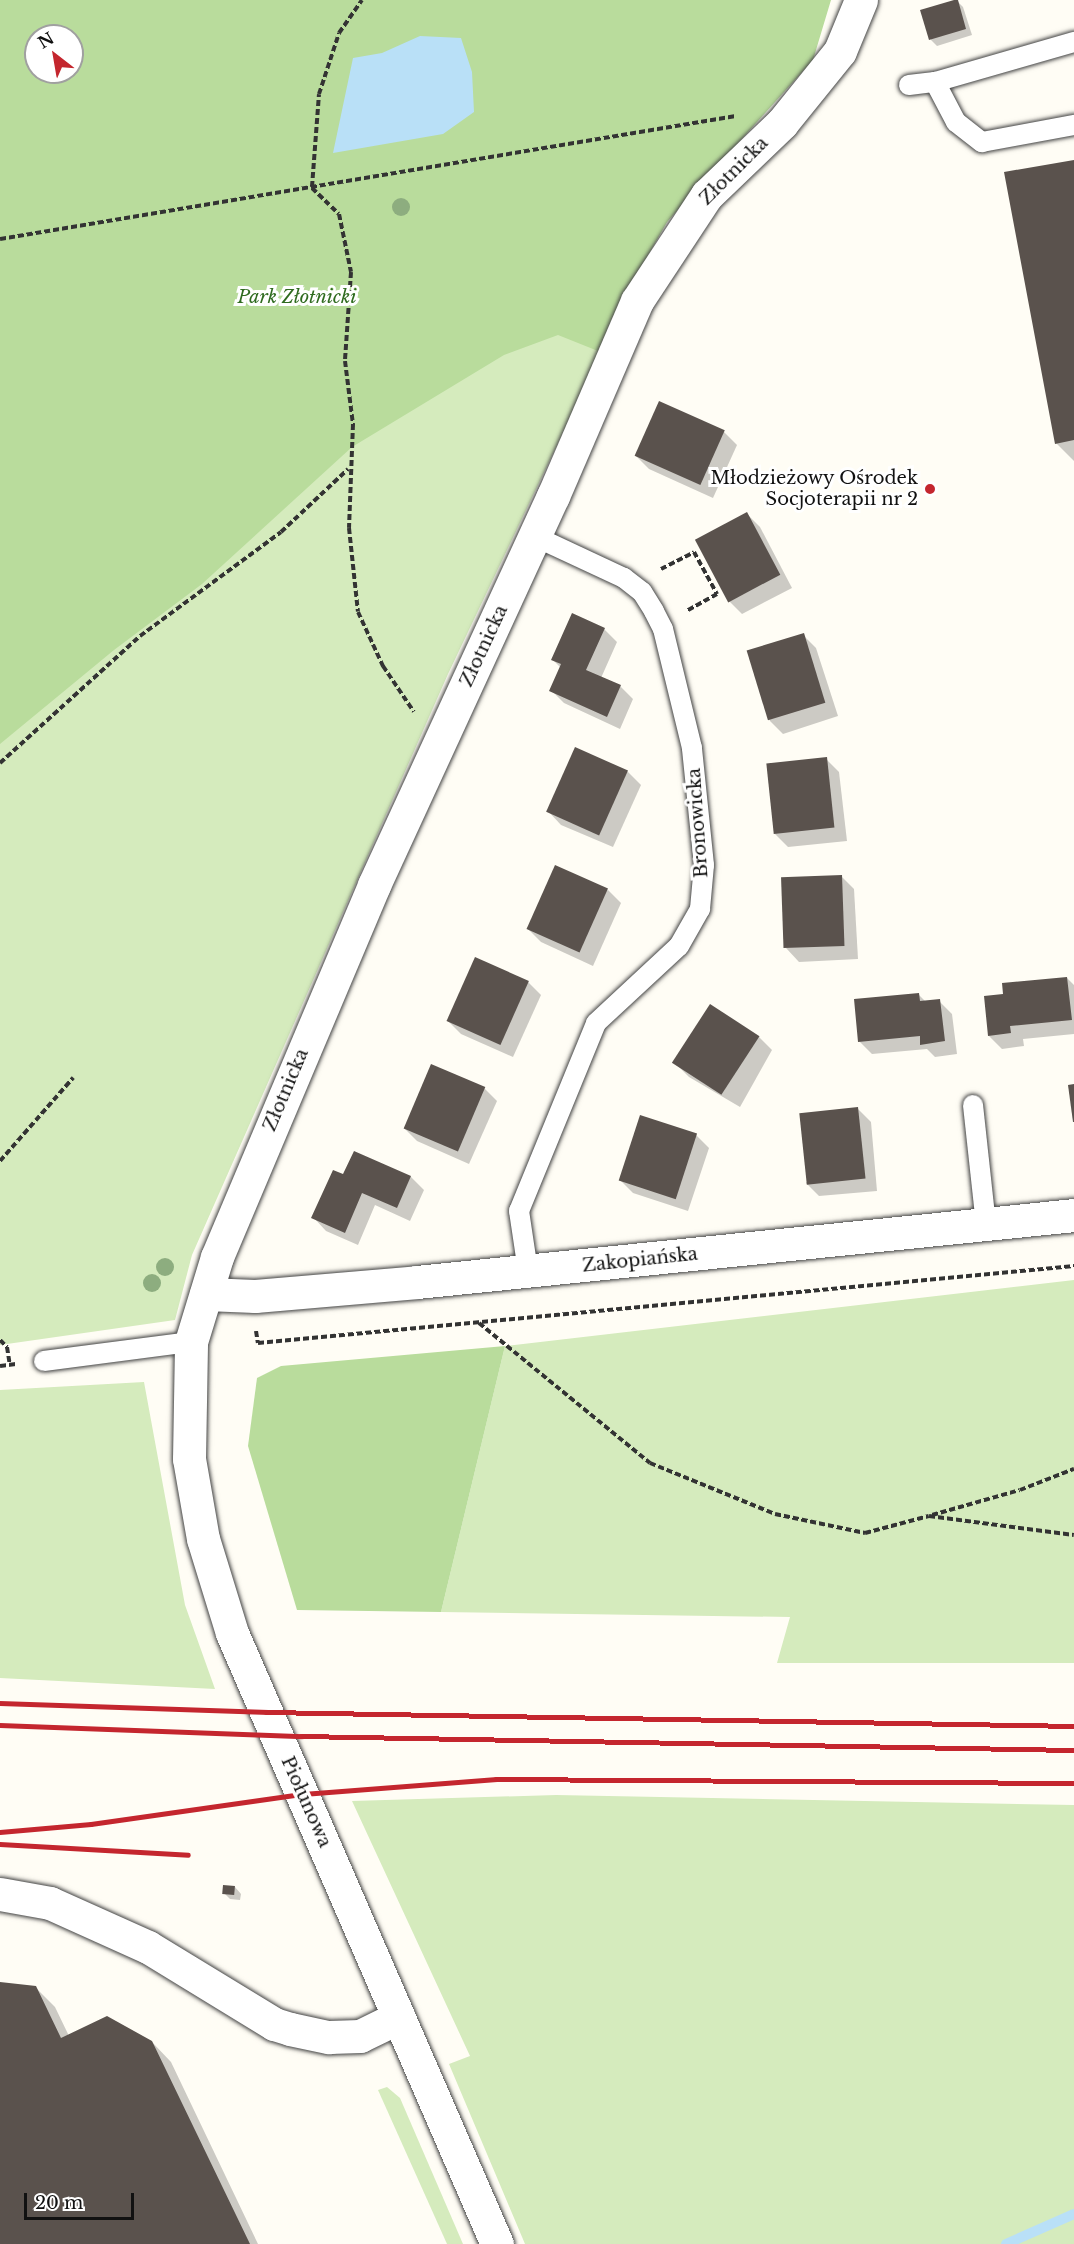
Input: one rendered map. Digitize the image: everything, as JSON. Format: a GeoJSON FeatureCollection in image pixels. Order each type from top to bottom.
{"type":"FeatureCollection","features":[{"type":"Feature","properties":{"kind":"street","name":"Złotnicka"},"geometry":{"type":"LineString","coordinates":[[191,1342],[217,1257],[286,1090],[374,885],[534,536],[637,301],[707,195],[782,123],[840,51],[861,0]]}},
{"type":"Feature","properties":{"kind":"street","name":"Zakopiańska"},"geometry":{"type":"LineString","coordinates":[[206,1294],[255,1296],[528,1271],[1074,1215]]}},
{"type":"Feature","properties":{"kind":"street","name":"Piołunowa"},"geometry":{"type":"LineString","coordinates":[[191,1342],[189,1459],[213,1570],[232,1633],[497,2244]]}},
{"type":"Feature","properties":{"kind":"street"},"geometry":{"type":"LineString","coordinates":[[0,1894],[50,1902],[148,1947],[274,2024],[290,2029],[328,2037],[360,2036],[399,2018]]}},
{"type":"Feature","properties":{"kind":"lane"},"geometry":{"type":"LineString","coordinates":[[909,85],[935,82],[1074,42]]}},
{"type":"Feature","properties":{"kind":"lane"},"geometry":{"type":"LineString","coordinates":[[935,82],[956,122],[982,142],[1074,125]]}},
{"type":"Feature","properties":{"kind":"lane","name":"Bronowicka"},"geometry":{"type":"LineString","coordinates":[[528,1271],[519,1211],[596,1023],[679,946],[700,909],[704,865],[692,748],[663,629],[654,611],[642,592],[624,579],[534,536]]}},
{"type":"Feature","properties":{"kind":"lane"},"geometry":{"type":"LineString","coordinates":[[973,1105],[986,1224]]}},
{"type":"Feature","properties":{"kind":"lane"},"geometry":{"type":"LineString","coordinates":[[44,1361],[191,1342]]}},
{"type":"Feature","properties":{"kind":"path"},"geometry":{"type":"LineString","coordinates":[[362,0],[339,33],[319,94],[312,187],[339,214],[351,272],[345,361],[353,424],[348,469],[349,528],[358,612],[402,698],[421,721],[444,733]]}},
{"type":"Feature","properties":{"kind":"path"},"geometry":{"type":"LineString","coordinates":[[0,239],[744,114],[782,123]]}},
{"type":"Feature","properties":{"kind":"path"},"geometry":{"type":"LineString","coordinates":[[0,763],[140,636],[281,532],[348,469]]}},
{"type":"Feature","properties":{"kind":"path"},"geometry":{"type":"LineString","coordinates":[[659,571],[694,552],[717,594],[678,615]]}},
{"type":"Feature","properties":{"kind":"path"},"geometry":{"type":"LineString","coordinates":[[0,1161],[73,1078]]}},
{"type":"Feature","properties":{"kind":"path"},"geometry":{"type":"LineString","coordinates":[[255,1320],[258,1343],[1074,1266]]}},
{"type":"Feature","properties":{"kind":"path"},"geometry":{"type":"LineString","coordinates":[[478,1323],[650,1463],[775,1514],[865,1533],[1020,1490],[1074,1469]]}},
{"type":"Feature","properties":{"kind":"path"},"geometry":{"type":"LineString","coordinates":[[0,1340],[7,1347],[10,1365]]}},
{"type":"Feature","properties":{"kind":"path"},"geometry":{"type":"LineString","coordinates":[[929,1516],[1074,1535]]}},
{"type":"Feature","properties":{"kind":"green space","name":"Park Złotnicki"},"geometry":{"type":"Polygon","coordinates":[[[0,0],[831,0],[667,222],[612,318],[578,401],[448,674],[192,1255],[175,1320],[0,1345],[0,0]]]}},
{"type":"Feature","properties":{"kind":"green space"},"geometry":{"type":"Polygon","coordinates":[[[0,0],[831,0],[813,60],[667,222],[612,318],[598,351],[558,335],[504,355],[352,447],[202,584],[114,650],[0,744],[0,0]]]}},
{"type":"Feature","properties":{"kind":"green space"},"geometry":{"type":"Polygon","coordinates":[[[1074,1280],[1074,1663],[777,1663],[790,1617],[441,1612],[505,1346],[1074,1280]]]}},
{"type":"Feature","properties":{"kind":"green space"},"geometry":{"type":"Polygon","coordinates":[[[505,1346],[441,1612],[297,1610],[248,1446],[257,1378],[281,1366],[505,1346]]]}},
{"type":"Feature","properties":{"kind":"green space"},"geometry":{"type":"Polygon","coordinates":[[[144,1382],[185,1605],[215,1689],[0,1678],[0,1390],[144,1382]]]}},
{"type":"Feature","properties":{"kind":"green space"},"geometry":{"type":"Polygon","coordinates":[[[556,1795],[1074,1805],[1074,2244],[525,2244],[449,2064],[470,2056],[352,1801],[556,1795]]]}},
{"type":"Feature","properties":{"kind":"green space"},"geometry":{"type":"Polygon","coordinates":[[[387,2087],[400,2098],[463,2244],[447,2244],[378,2090],[387,2087]]]}},
{"type":"Feature","properties":{"kind":"water"},"geometry":{"type":"Polygon","coordinates":[[[420,36],[461,38],[472,72],[474,112],[443,134],[333,153],[353,58],[382,53],[420,36]]]}},
{"type":"Feature","properties":{"kind":"building"},"geometry":{"type":"Polygon","coordinates":[[[958,0],[966,29],[929,40],[920,10],[958,0]]]}},
{"type":"Feature","properties":{"kind":"building"},"geometry":{"type":"Polygon","coordinates":[[[1074,160],[1074,440],[1055,444],[1004,172],[1074,160]]]}},
{"type":"Feature","properties":{"kind":"building"},"geometry":{"type":"Polygon","coordinates":[[[659,401],[725,430],[700,485],[635,456],[659,401]]]}},
{"type":"Feature","properties":{"kind":"building"},"geometry":{"type":"Polygon","coordinates":[[[747,512],[780,575],[728,602],[695,540],[747,512]]]}},
{"type":"Feature","properties":{"kind":"building"},"geometry":{"type":"Polygon","coordinates":[[[572,613],[605,628],[586,670],[621,685],[607,717],[549,691],[561,664],[551,660],[572,613]]]}},
{"type":"Feature","properties":{"kind":"building"},"geometry":{"type":"Polygon","coordinates":[[[804,633],[825,703],[768,720],[747,651],[804,633]]]}},
{"type":"Feature","properties":{"kind":"building"},"geometry":{"type":"Polygon","coordinates":[[[575,747],[628,771],[599,835],[546,812],[575,747]]]}},
{"type":"Feature","properties":{"kind":"building"},"geometry":{"type":"Polygon","coordinates":[[[827,757],[834,828],[774,834],[766,763],[827,757]]]}},
{"type":"Feature","properties":{"kind":"building"},"geometry":{"type":"Polygon","coordinates":[[[555,865],[608,889],[580,953],[527,929],[555,865]]]}},
{"type":"Feature","properties":{"kind":"building"},"geometry":{"type":"Polygon","coordinates":[[[842,875],[844,946],[784,948],[781,877],[842,875]]]}},
{"type":"Feature","properties":{"kind":"building"},"geometry":{"type":"Polygon","coordinates":[[[475,957],[529,981],[500,1045],[447,1021],[475,957]]]}},
{"type":"Feature","properties":{"kind":"building"},"geometry":{"type":"Polygon","coordinates":[[[1067,977],[1072,1020],[1010,1026],[1011,1033],[988,1036],[984,996],[1003,994],[1002,983],[1067,977]]]}},
{"type":"Feature","properties":{"kind":"building"},"geometry":{"type":"Polygon","coordinates":[[[919,993],[920,1001],[940,999],[945,1041],[920,1045],[920,1036],[858,1042],[854,999],[919,993]]]}},
{"type":"Feature","properties":{"kind":"building"},"geometry":{"type":"Polygon","coordinates":[[[710,1004],[759,1036],[721,1095],[672,1063],[710,1004]]]}},
{"type":"Feature","properties":{"kind":"building"},"geometry":{"type":"Polygon","coordinates":[[[431,1064],[485,1087],[458,1151],[404,1128],[431,1064]]]}},
{"type":"Feature","properties":{"kind":"building"},"geometry":{"type":"Polygon","coordinates":[[[1074,1084],[1074,1122],[1073,1122],[1068,1085],[1074,1084]]]}},
{"type":"Feature","properties":{"kind":"building"},"geometry":{"type":"Polygon","coordinates":[[[858,1107],[866,1179],[807,1185],[799,1113],[858,1107]]]}},
{"type":"Feature","properties":{"kind":"building"},"geometry":{"type":"Polygon","coordinates":[[[640,1115],[697,1134],[676,1199],[619,1181],[640,1115]]]}},
{"type":"Feature","properties":{"kind":"building"},"geometry":{"type":"Polygon","coordinates":[[[354,1151],[411,1176],[397,1208],[362,1193],[345,1233],[311,1218],[333,1170],[343,1174],[354,1151]]]}},
{"type":"Feature","properties":{"kind":"building"},"geometry":{"type":"Polygon","coordinates":[[[223,1885],[235,1886],[234,1895],[222,1894],[223,1885]]]}},
{"type":"Feature","properties":{"kind":"building"},"geometry":{"type":"Polygon","coordinates":[[[0,1982],[36,1986],[61,2038],[107,2016],[152,2041],[250,2244],[0,2244],[0,1982]]]}},
{"type":"Feature","properties":{"kind":"waterway"},"geometry":{"type":"LineString","coordinates":[[1006,2244],[1074,2214]]}},
{"type":"Feature","properties":{"kind":"railway"},"geometry":{"type":"LineString","coordinates":[[0,1703],[266,1712],[1074,1726]]}},
{"type":"Feature","properties":{"kind":"railway"},"geometry":{"type":"LineString","coordinates":[[0,1725],[301,1736],[1074,1750]]}},
{"type":"Feature","properties":{"kind":"railway"},"geometry":{"type":"LineString","coordinates":[[0,1832],[91,1824],[303,1794],[496,1779],[1074,1783]]}},
{"type":"Feature","properties":{"kind":"railway"},"geometry":{"type":"LineString","coordinates":[[0,1844],[188,1855]]}},
{"type":"Feature","properties":{"kind":"place","name":"Młodzieżowy Ośrodek Socjoterapii nr 2"},"geometry":{"type":"Point","coordinates":[930,489]}}]}
